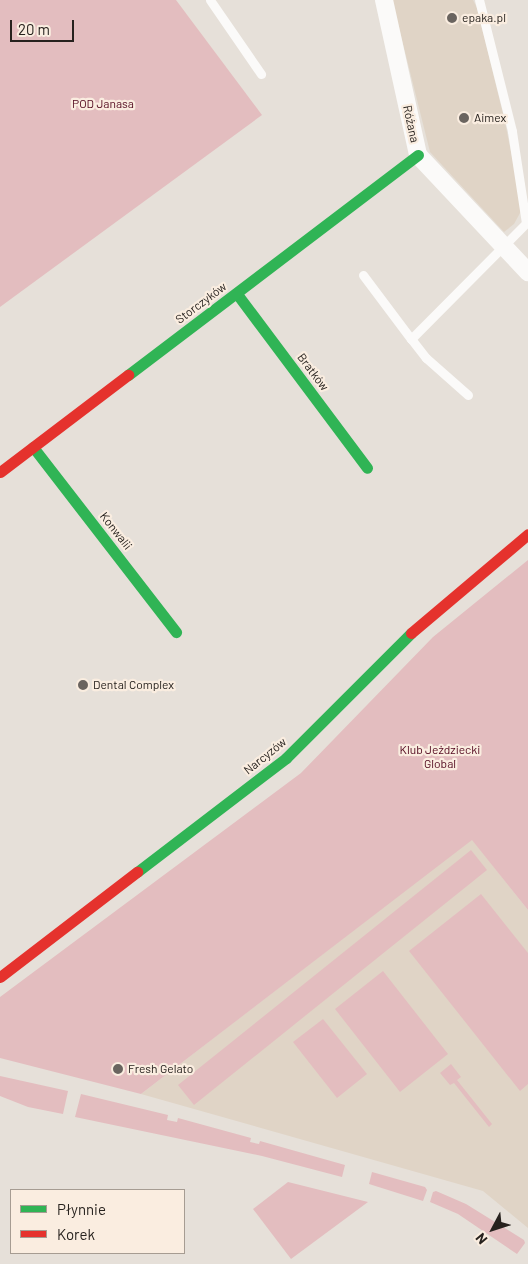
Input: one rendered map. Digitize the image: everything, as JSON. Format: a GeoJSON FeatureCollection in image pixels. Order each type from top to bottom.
{"type":"FeatureCollection","features":[{"type":"Feature","properties":{"kind":"street","name":"Różana"},"geometry":{"type":"LineString","coordinates":[[384,0],[418,155],[528,272]]}},
{"type":"Feature","properties":{"kind":"street","name":"Storczyków"},"geometry":{"type":"LineString","coordinates":[[0,472],[418,155]]}},
{"type":"Feature","properties":{"kind":"street","name":"Bratków"},"geometry":{"type":"LineString","coordinates":[[237,294],[367,468]]}},
{"type":"Feature","properties":{"kind":"street","name":"Konwalii"},"geometry":{"type":"LineString","coordinates":[[33,447],[176,632]]}},
{"type":"Feature","properties":{"kind":"street","name":"Narcyzów"},"geometry":{"type":"LineString","coordinates":[[0,977],[286,758],[418,626],[508,543],[528,534]]}},
{"type":"Feature","properties":{"kind":"lane"},"geometry":{"type":"LineString","coordinates":[[210,0],[261,74]]}},
{"type":"Feature","properties":{"kind":"lane"},"geometry":{"type":"LineString","coordinates":[[411,339],[526,223],[512,131],[479,0]]}},
{"type":"Feature","properties":{"kind":"lane"},"geometry":{"type":"LineString","coordinates":[[363,275],[426,358],[468,395]]}},
{"type":"Feature","properties":{"kind":"shaded area"},"geometry":{"type":"Polygon","coordinates":[[[392,0],[473,0],[477,8],[505,122],[521,202],[520,213],[514,224],[504,232],[430,152],[392,0]]]}},
{"type":"Feature","properties":{"kind":"shaded area"},"geometry":{"type":"Polygon","coordinates":[[[472,839],[528,910],[528,1228],[483,1191],[141,1094],[472,839]]]}},
{"type":"Feature","properties":{"kind":"green space","name":"POD Janasa"},"geometry":{"type":"Polygon","coordinates":[[[0,0],[176,0],[262,115],[0,307],[0,0]]]}},
{"type":"Feature","properties":{"kind":"green space","name":"Klub Jeżdziecki Global"},"geometry":{"type":"Polygon","coordinates":[[[528,560],[528,910],[472,840],[141,1094],[0,1058],[0,997],[301,773],[433,637],[528,560]]]}},
{"type":"Feature","properties":{"kind":"green space"},"geometry":{"type":"Polygon","coordinates":[[[471,850],[487,870],[194,1105],[178,1085],[471,850]]]}},
{"type":"Feature","properties":{"kind":"green space"},"geometry":{"type":"Polygon","coordinates":[[[481,894],[528,953],[528,1084],[520,1091],[409,951],[481,894]]]}},
{"type":"Feature","properties":{"kind":"green space"},"geometry":{"type":"Polygon","coordinates":[[[383,971],[448,1054],[400,1092],[335,1009],[383,971]]]}},
{"type":"Feature","properties":{"kind":"green space"},"geometry":{"type":"Polygon","coordinates":[[[323,1019],[367,1074],[337,1098],[293,1042],[323,1019]]]}},
{"type":"Feature","properties":{"kind":"green space"},"geometry":{"type":"Polygon","coordinates":[[[451,1064],[461,1077],[457,1080],[492,1124],[489,1127],[454,1083],[450,1085],[440,1073],[451,1064]]]}},
{"type":"Feature","properties":{"kind":"green space"},"geometry":{"type":"Polygon","coordinates":[[[0,1076],[68,1091],[63,1114],[28,1107],[0,1096],[0,1076]]]}},
{"type":"Feature","properties":{"kind":"green space"},"geometry":{"type":"Polygon","coordinates":[[[81,1094],[168,1115],[167,1120],[177,1122],[178,1118],[251,1138],[250,1142],[259,1144],[260,1141],[345,1165],[342,1177],[262,1156],[75,1117],[81,1094]]]}},
{"type":"Feature","properties":{"kind":"green space"},"geometry":{"type":"Polygon","coordinates":[[[372,1172],[425,1187],[427,1190],[423,1201],[369,1184],[372,1172]]]}},
{"type":"Feature","properties":{"kind":"green space"},"geometry":{"type":"Polygon","coordinates":[[[288,1182],[368,1202],[291,1259],[253,1209],[288,1182]]]}},
{"type":"Feature","properties":{"kind":"green space"},"geometry":{"type":"Polygon","coordinates":[[[436,1191],[466,1204],[524,1240],[525,1243],[517,1254],[458,1214],[430,1202],[433,1192],[436,1191]]]}},
{"type":"Feature","properties":{"kind":"traffic: fast"},"geometry":{"type":"LineString","coordinates":[[128,375],[418,155]]}},
{"type":"Feature","properties":{"kind":"traffic: fast"},"geometry":{"type":"LineString","coordinates":[[237,294],[367,468]]}},
{"type":"Feature","properties":{"kind":"traffic: fast"},"geometry":{"type":"LineString","coordinates":[[33,447],[176,632]]}},
{"type":"Feature","properties":{"kind":"traffic: fast"},"geometry":{"type":"LineString","coordinates":[[137,872],[286,758],[411,633]]}},
{"type":"Feature","properties":{"kind":"traffic: jam"},"geometry":{"type":"LineString","coordinates":[[0,472],[128,375]]}},
{"type":"Feature","properties":{"kind":"traffic: jam"},"geometry":{"type":"LineString","coordinates":[[411,633],[528,534]]}},
{"type":"Feature","properties":{"kind":"traffic: jam"},"geometry":{"type":"LineString","coordinates":[[0,977],[137,872]]}},
{"type":"Feature","properties":{"kind":"place","name":"epaka.pl"},"geometry":{"type":"Point","coordinates":[452,18]}},
{"type":"Feature","properties":{"kind":"place","name":"Aimex"},"geometry":{"type":"Point","coordinates":[464,118]}},
{"type":"Feature","properties":{"kind":"place","name":"Dental Complex"},"geometry":{"type":"Point","coordinates":[83,685]}},
{"type":"Feature","properties":{"kind":"place","name":"Fresh Gelato"},"geometry":{"type":"Point","coordinates":[118,1069]}}]}
